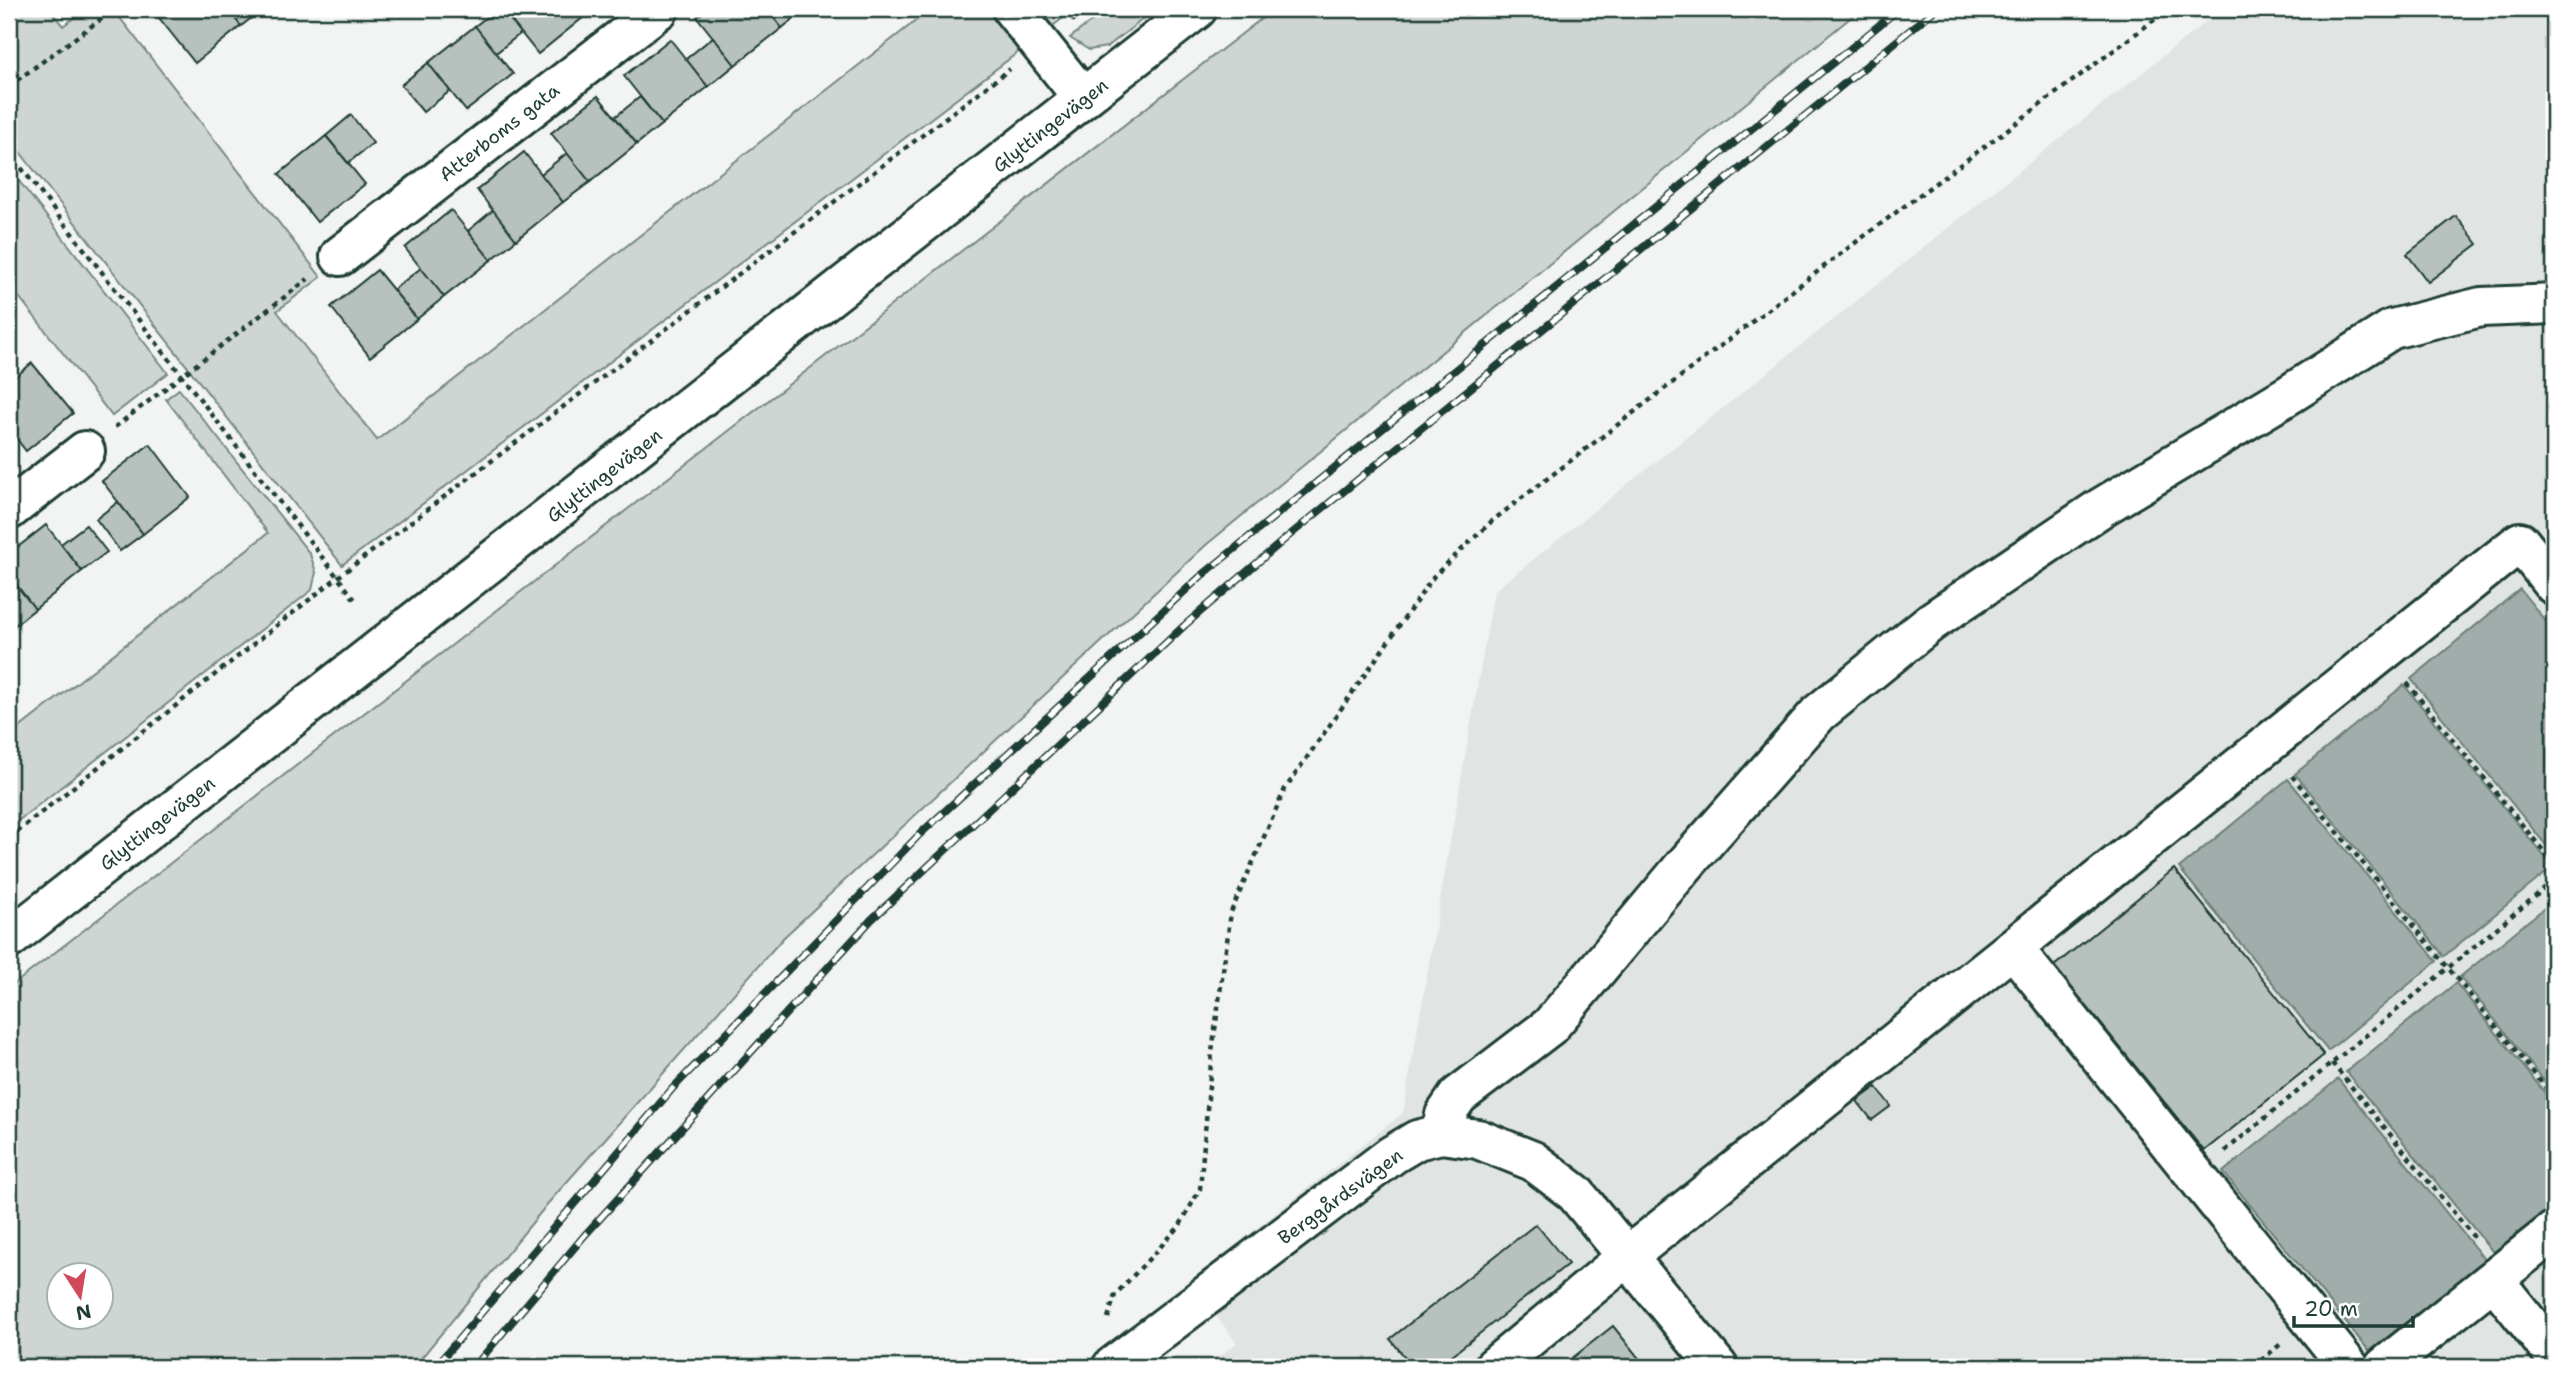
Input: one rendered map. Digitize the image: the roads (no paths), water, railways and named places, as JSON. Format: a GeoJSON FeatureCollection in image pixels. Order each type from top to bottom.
{"type":"FeatureCollection","features":[{"type":"Feature","properties":{"kind":"street","name":"Atterboms gata"},"geometry":{"type":"LineString","coordinates":[[340,256],[659,9]]}},
{"type":"Feature","properties":{"kind":"street"},"geometry":{"type":"LineString","coordinates":[[1012,9],[1083,99]]}},
{"type":"Feature","properties":{"kind":"street","name":"Glyttingevägen"},"geometry":{"type":"LineString","coordinates":[[9,939],[1197,9]]}},
{"type":"Feature","properties":{"kind":"street"},"geometry":{"type":"LineString","coordinates":[[1441,1134],[1445,1115],[1458,1096],[1550,1026],[1683,867],[1819,713],[1931,622],[2102,507],[2392,329],[2482,307],[2554,304]]}},
{"type":"Feature","properties":{"kind":"street"},"geometry":{"type":"LineString","coordinates":[[9,510],[85,451]]}},
{"type":"Feature","properties":{"kind":"street"},"geometry":{"type":"LineString","coordinates":[[1494,1367],[1628,1256],[2520,542],[2554,585]]}},
{"type":"Feature","properties":{"kind":"street"},"geometry":{"type":"LineString","coordinates":[[2013,948],[2349,1367]]}},
{"type":"Feature","properties":{"kind":"street","name":"Berggårdsvägen"},"geometry":{"type":"LineString","coordinates":[[1112,1367],[1392,1155],[1417,1140],[1441,1134],[1478,1139],[1533,1161],[1575,1192],[1718,1367]]}},
{"type":"Feature","properties":{"kind":"street"},"geometry":{"type":"LineString","coordinates":[[2384,1367],[2489,1265],[2554,1231]]}},
{"type":"Feature","properties":{"kind":"street"},"geometry":{"type":"LineString","coordinates":[[2489,1265],[2554,1354]]}},
{"type":"Feature","properties":{"kind":"railway"},"geometry":{"type":"LineString","coordinates":[[435,1367],[673,1088],[920,834],[1200,577],[1899,9]]}},
{"type":"Feature","properties":{"kind":"railway"},"geometry":{"type":"LineString","coordinates":[[474,1367],[584,1236],[871,920],[1185,625],[1285,539],[1936,9]]}}]}
